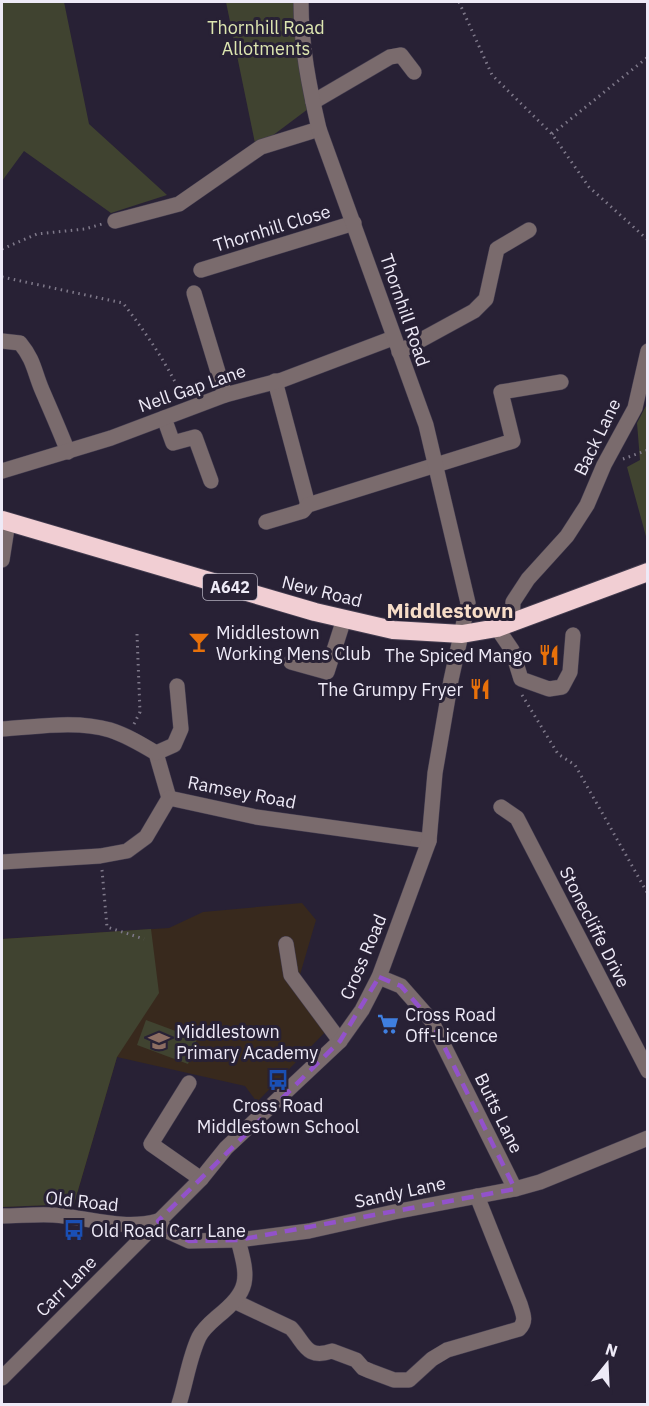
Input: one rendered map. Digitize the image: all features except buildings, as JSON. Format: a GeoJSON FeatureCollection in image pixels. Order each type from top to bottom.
{"type":"FeatureCollection","features":[{"type":"Feature","properties":{"kind":"highway","name":"New Road"},"geometry":{"type":"LineString","coordinates":[[5,521],[236,589],[393,630],[462,634],[505,626],[648,572]]}},
{"type":"Feature","properties":{"kind":"street","name":"Thornhill Road"},"geometry":{"type":"LineString","coordinates":[[301,2],[301,34],[308,87],[319,129],[426,425],[468,603],[462,634]]}},
{"type":"Feature","properties":{"kind":"street"},"geometry":{"type":"LineString","coordinates":[[313,102],[390,57],[401,55],[414,72]]}},
{"type":"Feature","properties":{"kind":"street"},"geometry":{"type":"LineString","coordinates":[[115,221],[179,204],[261,147],[319,129]]}},
{"type":"Feature","properties":{"kind":"street","name":"Thornhill Close"},"geometry":{"type":"LineString","coordinates":[[201,270],[354,223]]}},
{"type":"Feature","properties":{"kind":"street","name":"Nell Gap Lane"},"geometry":{"type":"LineString","coordinates":[[2,471],[68,452],[225,395],[396,345],[474,311],[486,299],[496,249],[529,230]]}},
{"type":"Feature","properties":{"kind":"street"},"geometry":{"type":"LineString","coordinates":[[194,293],[225,395]]}},
{"type":"Feature","properties":{"kind":"street"},"geometry":{"type":"LineString","coordinates":[[2,340],[20,343],[31,356],[41,389],[68,452]]}},
{"type":"Feature","properties":{"kind":"street","name":"Back Lane"},"geometry":{"type":"LineString","coordinates":[[505,626],[513,603],[528,579],[567,536],[587,505],[604,465],[635,408],[648,351]]}},
{"type":"Feature","properties":{"kind":"street"},"geometry":{"type":"LineString","coordinates":[[275,381],[308,505]]}},
{"type":"Feature","properties":{"kind":"street"},"geometry":{"type":"LineString","coordinates":[[266,522],[303,511],[308,505],[513,441],[501,392],[561,382]]}},
{"type":"Feature","properties":{"kind":"street"},"geometry":{"type":"LineString","coordinates":[[164,418],[173,443],[195,437],[212,481]]}},
{"type":"Feature","properties":{"kind":"street"},"geometry":{"type":"LineString","coordinates":[[2,560],[5,521]]}},
{"type":"Feature","properties":{"kind":"street"},"geometry":{"type":"LineString","coordinates":[[291,662],[327,672],[344,619]]}},
{"type":"Feature","properties":{"kind":"street"},"geometry":{"type":"LineString","coordinates":[[505,626],[521,679],[549,689],[562,687],[570,672],[573,635]]}},
{"type":"Feature","properties":{"kind":"street","name":"Cross Road"},"geometry":{"type":"LineString","coordinates":[[158,1221],[201,1179],[226,1148],[340,1041],[362,1010],[379,977],[429,841],[435,773],[451,680],[462,634]]}},
{"type":"Feature","properties":{"kind":"street"},"geometry":{"type":"LineString","coordinates":[[156,753],[174,745],[180,729],[177,686]]}},
{"type":"Feature","properties":{"kind":"street"},"geometry":{"type":"LineString","coordinates":[[2,729],[73,725],[107,729],[128,737],[156,753],[169,798]]}},
{"type":"Feature","properties":{"kind":"street","name":"Ramsey Road"},"geometry":{"type":"LineString","coordinates":[[2,862],[100,856],[127,851],[146,837],[169,798],[256,817],[429,841]]}},
{"type":"Feature","properties":{"kind":"street","name":"Stonecliffe Drive"},"geometry":{"type":"LineString","coordinates":[[501,807],[517,818],[648,1071]]}},
{"type":"Feature","properties":{"kind":"street"},"geometry":{"type":"LineString","coordinates":[[286,944],[291,975],[340,1041]]}},
{"type":"Feature","properties":{"kind":"street","name":"Butts Lane"},"geometry":{"type":"LineString","coordinates":[[379,977],[400,986],[431,1020],[515,1189]]}},
{"type":"Feature","properties":{"kind":"street"},"geometry":{"type":"LineString","coordinates":[[189,1083],[151,1144],[201,1179]]}},
{"type":"Feature","properties":{"kind":"street","name":"Sandy Lane"},"geometry":{"type":"LineString","coordinates":[[158,1221],[167,1231],[189,1241],[238,1240],[309,1231],[515,1189],[540,1182],[648,1138]]}},
{"type":"Feature","properties":{"kind":"street"},"geometry":{"type":"LineString","coordinates":[[236,1302],[291,1328],[310,1351],[323,1354],[332,1351],[356,1360],[363,1368],[370,1371],[394,1380],[409,1380],[432,1359],[447,1350],[519,1329],[525,1320],[477,1196]]}},
{"type":"Feature","properties":{"kind":"street","name":"Old Road"},"geometry":{"type":"LineString","coordinates":[[2,1216],[53,1215],[127,1225],[143,1225],[158,1221]]}},
{"type":"Feature","properties":{"kind":"street","name":"Carr Lane"},"geometry":{"type":"LineString","coordinates":[[2,1378],[158,1221]]}},
{"type":"Feature","properties":{"kind":"street"},"geometry":{"type":"LineString","coordinates":[[180,1404],[199,1336],[206,1326],[236,1302],[242,1293],[246,1279],[238,1240]]}},
{"type":"Feature","properties":{"kind":"path"},"geometry":{"type":"LineString","coordinates":[[459,2],[492,75],[552,135],[589,188],[648,240]]}},
{"type":"Feature","properties":{"kind":"path"},"geometry":{"type":"LineString","coordinates":[[552,135],[648,57]]}},
{"type":"Feature","properties":{"kind":"path"},"geometry":{"type":"LineString","coordinates":[[2,249],[37,234],[85,229],[115,221]]}},
{"type":"Feature","properties":{"kind":"path"},"geometry":{"type":"LineString","coordinates":[[2,276],[123,303],[169,368],[187,409]]}},
{"type":"Feature","properties":{"kind":"path"},"geometry":{"type":"LineString","coordinates":[[128,737],[140,712],[137,634]]}},
{"type":"Feature","properties":{"kind":"path"},"geometry":{"type":"LineString","coordinates":[[521,679],[522,697],[558,754],[575,765],[648,894]]}},
{"type":"Feature","properties":{"kind":"path"},"geometry":{"type":"LineString","coordinates":[[100,856],[107,927],[144,939]]}},
{"type":"Feature","properties":{"kind":"highlighted area"},"geometry":{"type":"Polygon","coordinates":[[[379,977],[401,986],[431,1020],[515,1189],[238,1240],[189,1241],[167,1231],[158,1221],[340,1041],[379,977]]]}},
{"type":"Feature","properties":{"kind":"shaded area","name":"Middlestown Primary Academy"},"geometry":{"type":"Polygon","coordinates":[[[302,903],[316,920],[299,978],[332,1025],[257,1102],[245,1086],[117,1057],[74,1204],[2,1207],[2,939],[169,928],[203,912],[302,903]]]}},
{"type":"Feature","properties":{"kind":"green space"},"geometry":{"type":"Polygon","coordinates":[[[2,2],[64,2],[89,124],[167,195],[111,213],[24,151],[2,181],[2,2]]]}},
{"type":"Feature","properties":{"kind":"green space","name":"Thornhill Road Allotments"},"geometry":{"type":"Polygon","coordinates":[[[226,2],[293,3],[308,109],[256,148],[226,2]]]}},
{"type":"Feature","properties":{"kind":"green space"},"geometry":{"type":"Polygon","coordinates":[[[647,404],[647,540],[627,467],[640,460],[637,423],[647,404]]]}},
{"type":"Feature","properties":{"kind":"green space"},"geometry":{"type":"Polygon","coordinates":[[[151,929],[159,993],[117,1057],[74,1204],[2,1207],[2,939],[151,929]]]}},
{"type":"Feature","properties":{"kind":"green space"},"geometry":{"type":"Polygon","coordinates":[[[146,1020],[197,1039],[188,1064],[137,1045],[146,1020]]]}},
{"type":"Feature","properties":{"kind":"place","name":"Middlestown Working Mens Club"},"geometry":{"type":"Point","coordinates":[199,642]}},
{"type":"Feature","properties":{"kind":"place","name":"The Spiced Mango"},"geometry":{"type":"Point","coordinates":[549,655]}},
{"type":"Feature","properties":{"kind":"place","name":"The Grumpy Fryer"},"geometry":{"type":"Point","coordinates":[480,689]}},
{"type":"Feature","properties":{"kind":"place","name":"Cross Road Off-Licence"},"geometry":{"type":"Point","coordinates":[388,1024]}},
{"type":"Feature","properties":{"kind":"place","name":"Middlestown Primary Academy"},"geometry":{"type":"Point","coordinates":[159,1041]}},
{"type":"Feature","properties":{"kind":"place","name":"Cross Road Middlestown School"},"geometry":{"type":"Point","coordinates":[278,1080]}},
{"type":"Feature","properties":{"kind":"place","name":"Old Road Carr Lane"},"geometry":{"type":"Point","coordinates":[74,1230]}},
{"type":"Feature","properties":{"kind":"district","name":"Middlestown"},"geometry":{"type":"Point","coordinates":[450,610]}}]}
